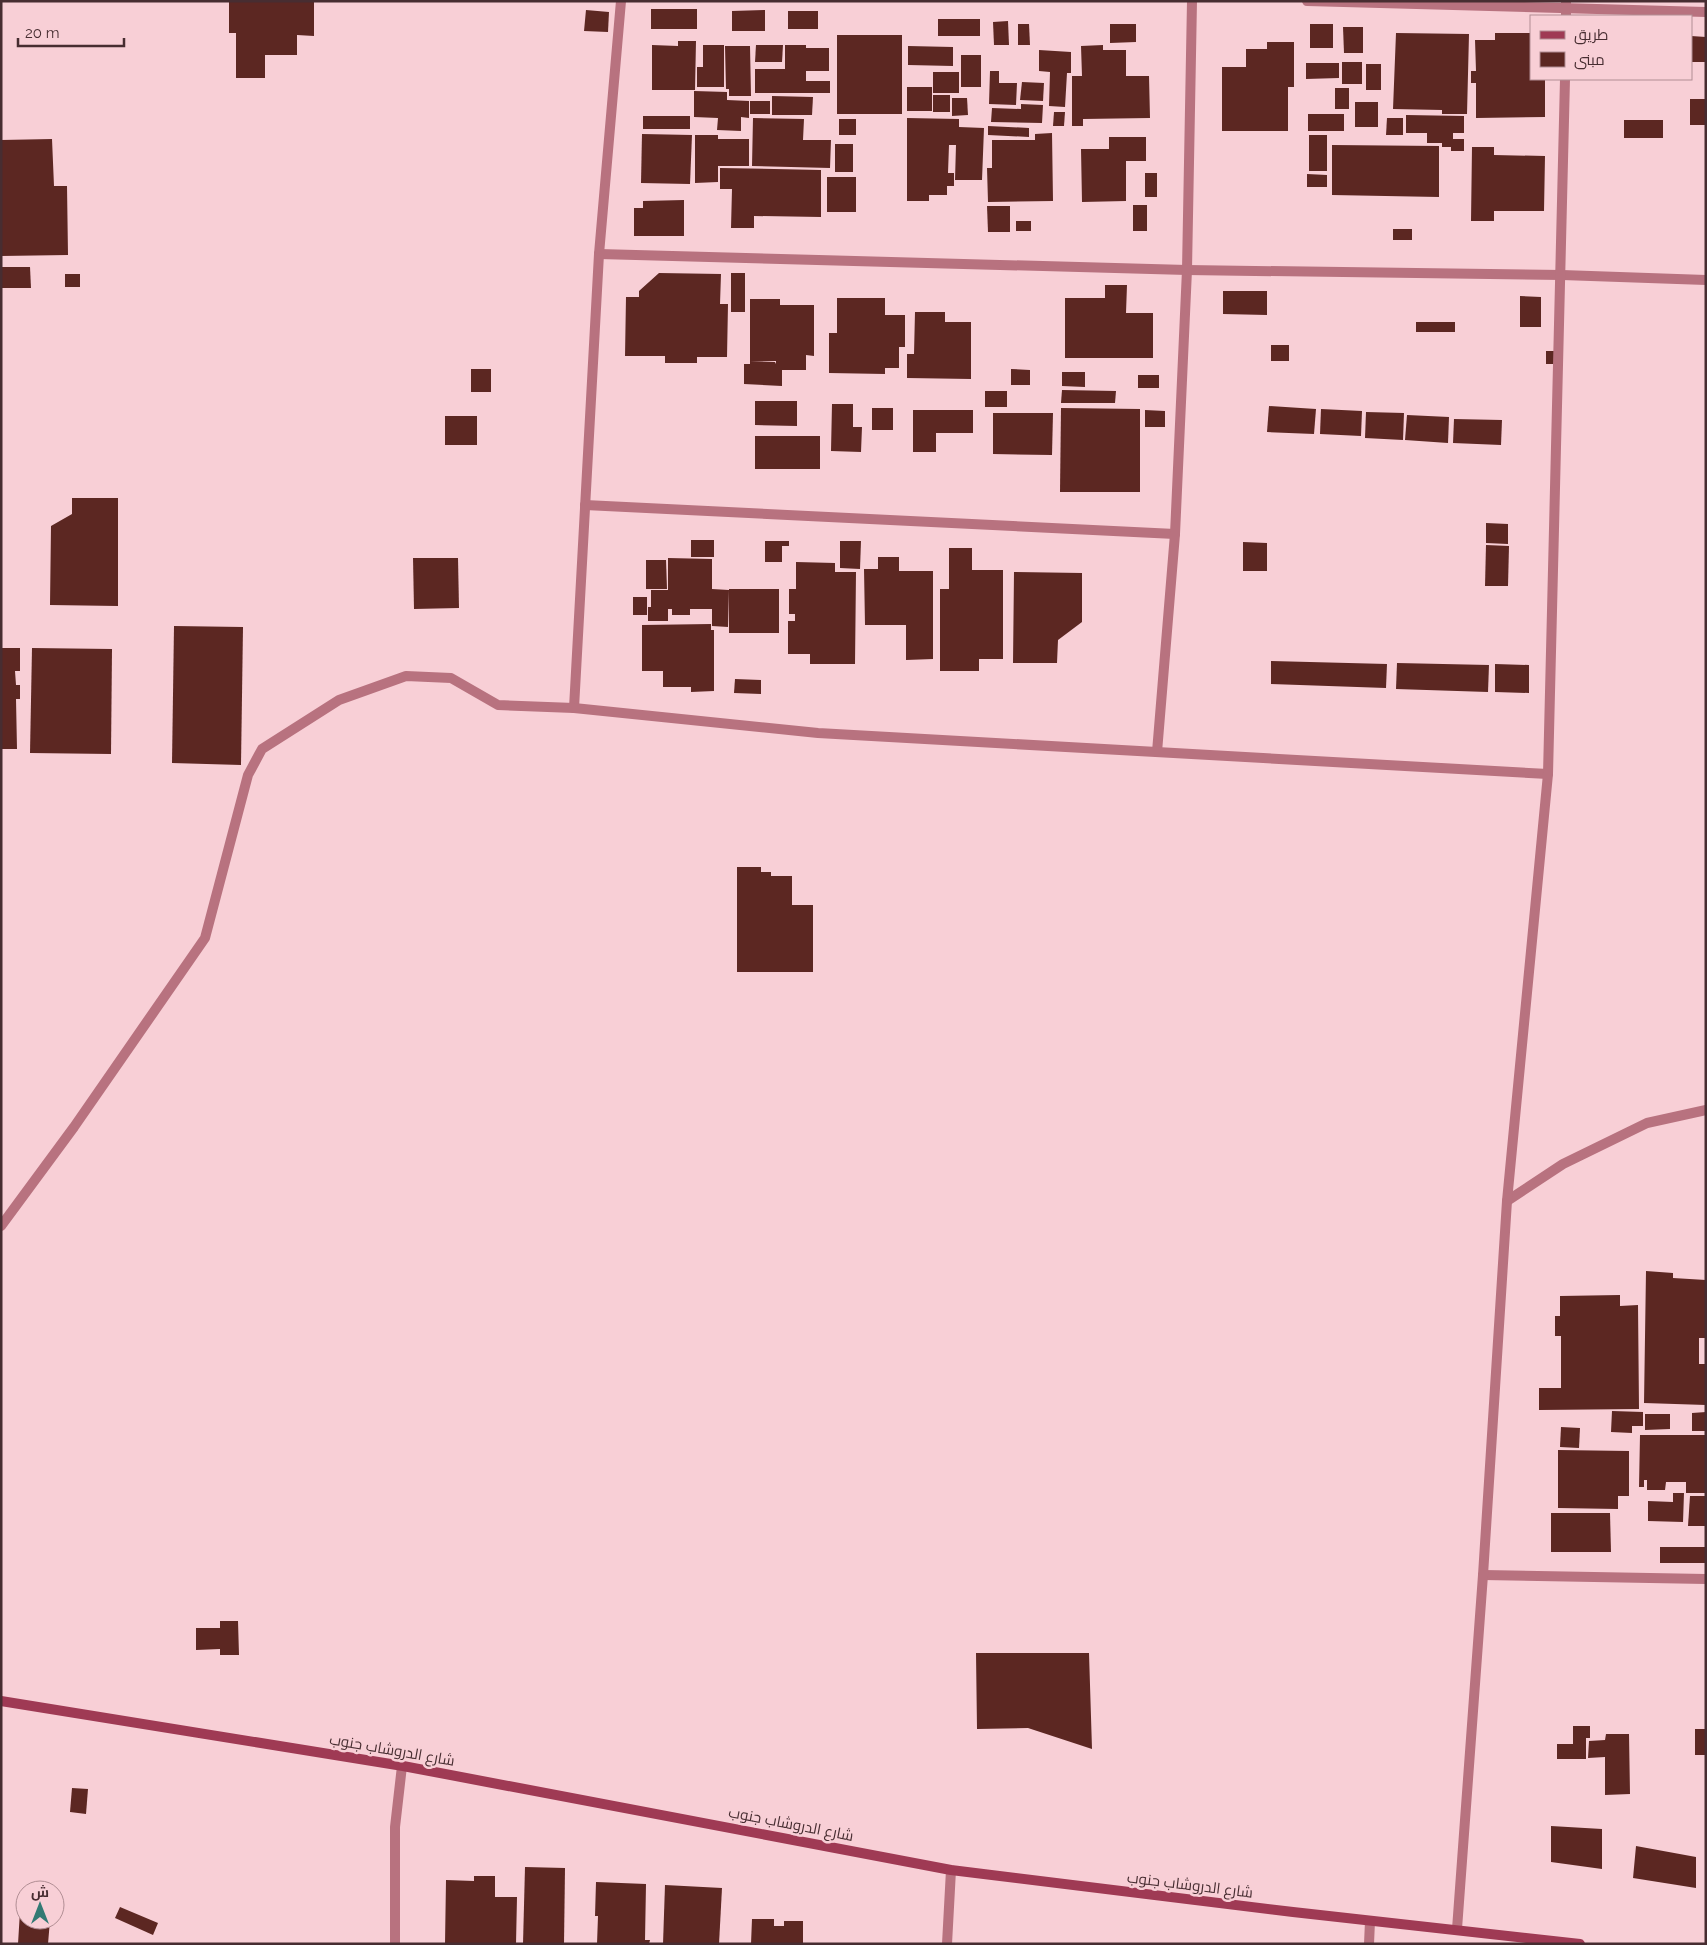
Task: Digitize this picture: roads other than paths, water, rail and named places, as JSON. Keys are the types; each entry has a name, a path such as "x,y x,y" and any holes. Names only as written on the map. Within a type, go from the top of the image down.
{"street":[{"path":"574,708 599,254 621,1"},
{"path":"1157,752 1175,534 1187,270 1192,1"},
{"path":"1307,1 1706,12"},
{"path":"1457,1929 1484,1575 1507,1201 1548,774 1562,275 1565,80"},
{"path":"599,254 1187,270 1562,275 1706,280"},
{"path":"585,505 1175,534"},
{"path":"1,1226 74,1127 205,938 248,774 262,749 339,700 406,676 451,678 498,705 574,708 818,733 1548,774"},
{"path":"1507,1201 1563,1164 1647,1123 1706,1110"},
{"path":"1484,1575 1706,1579"},
{"name":"شارع الدروشاب جنوب","path":"1,1702 402,1766 951,1870 1580,1944"},
{"path":"395,1944 395,1827 402,1766"},
{"path":"947,1944 951,1870"},
{"path":"1369,1944 1370,1920"}]}
